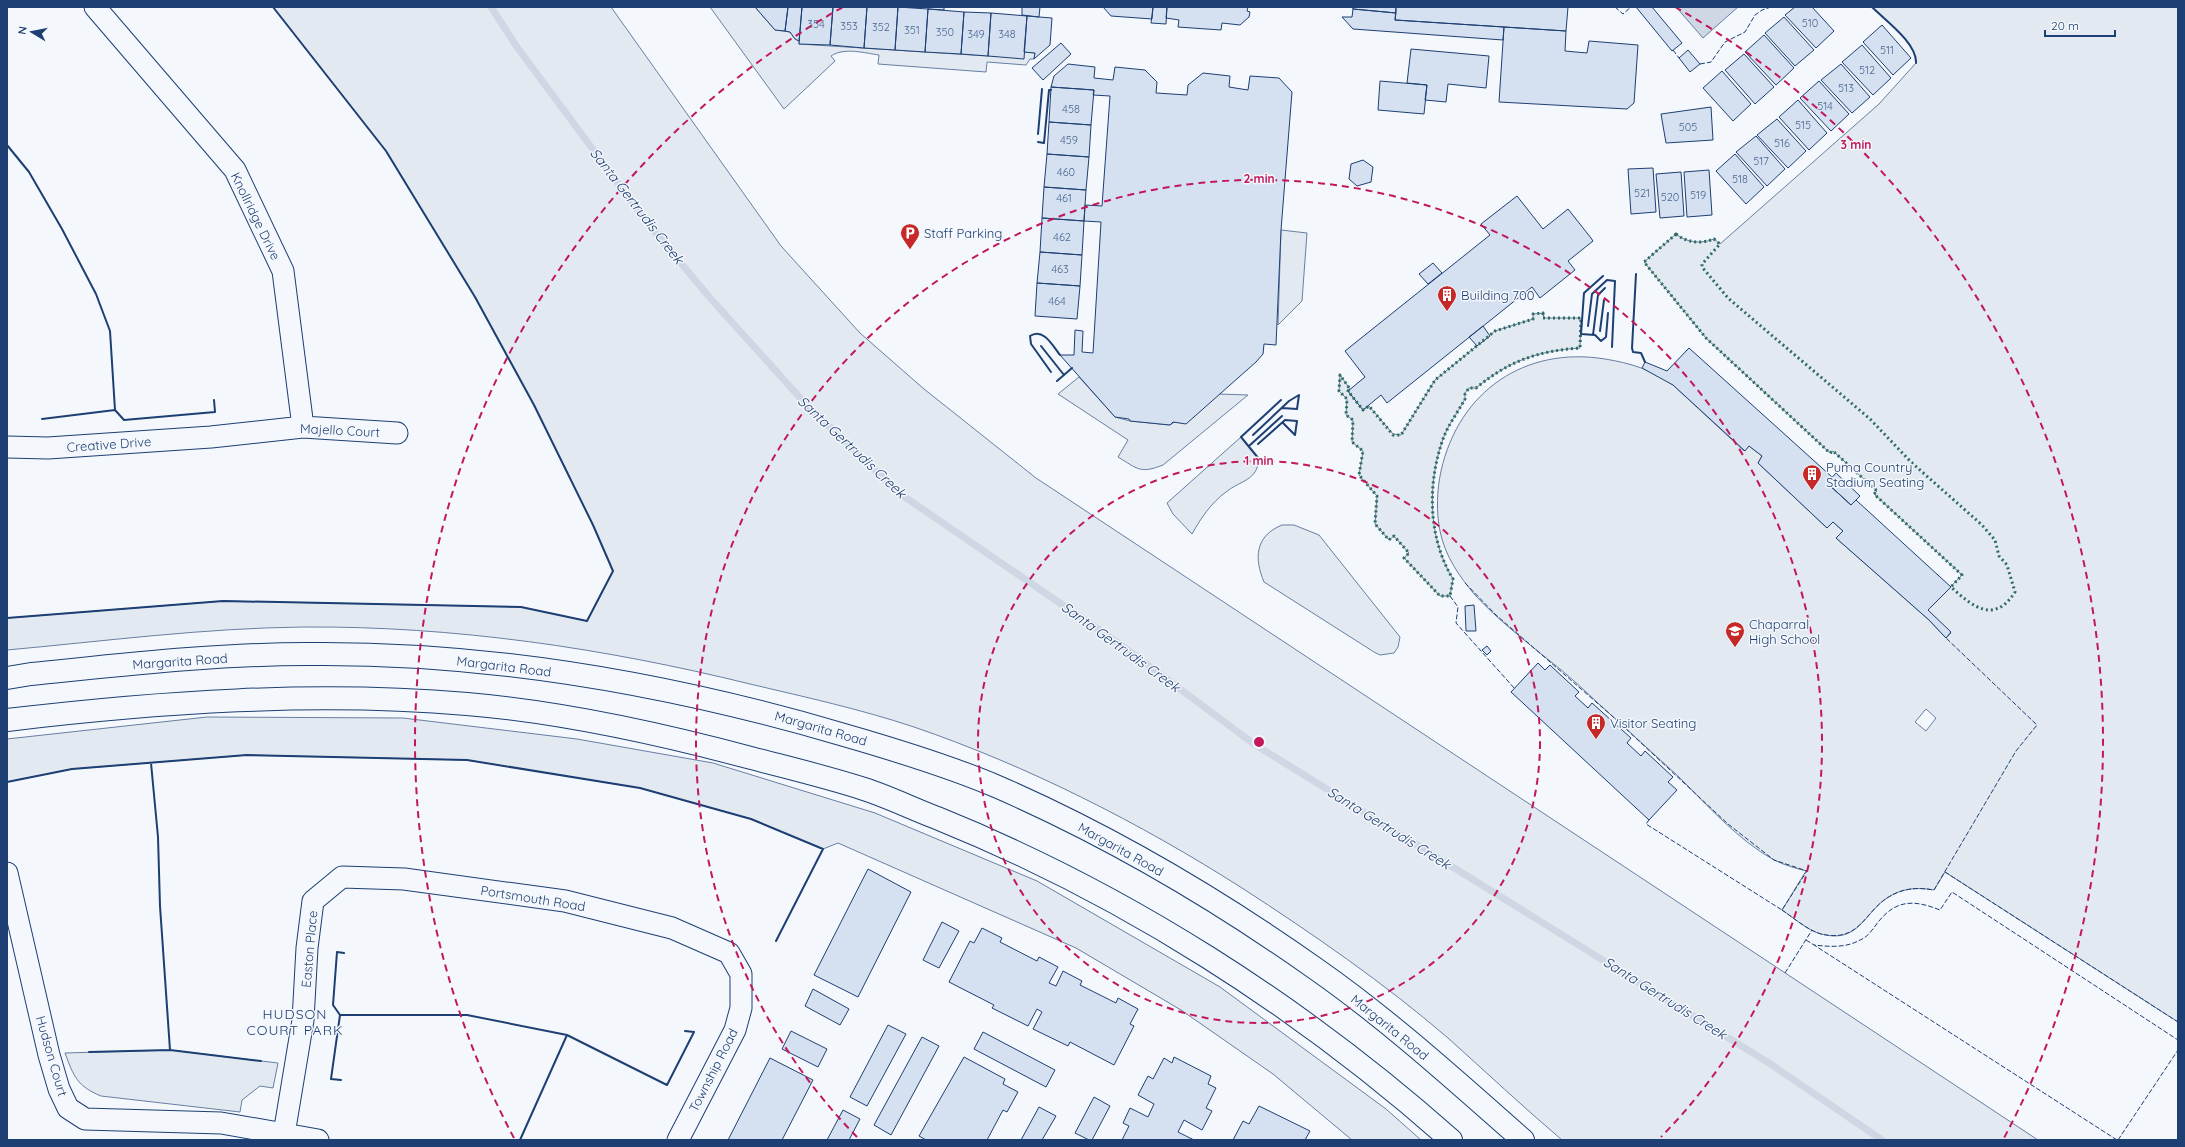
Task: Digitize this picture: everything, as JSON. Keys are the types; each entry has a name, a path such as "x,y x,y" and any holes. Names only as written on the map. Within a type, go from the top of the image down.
{"main road":[{"name":"Margarita Road","path":"7,678 31,674 189,659 306,654 411,656 510,665 640,685 776,715 906,754 996,786 1082,827 1206,897 1318,970 1398,1032 1523,1140"},
{"path":"7,720 85,711 219,702 329,698 467,704 578,718 686,740 866,790 998,842 1126,907 1247,983 1335,1044 1412,1105 1451,1140"}],"street":[{"name":"Knollridge Drive","path":"95,7 235,170 282,271 303,427"},
{"name":"Majello Court","path":"211,437 303,427 397,433"},
{"name":"Creative Drive","path":"7,447 48,448 211,437"},
{"name":"Hudson Court","path":"7,873 49,1055 59,1089 68,1108 86,1119 221,1123 284,1137 318,1140"},
{"name":"Portsmouth Road","path":"313,901 342,877 404,879 565,901 672,928 729,953 741,974"},
{"name":"Easton Place","path":"284,1137 303,1020 307,948 313,901"},
{"name":"Township Road","path":"678,1140 735,1030 741,1008 741,974"}],"shaded area":[{"path":"273,7 611,7 781,246 860,333 924,389 1036,478 2038,1140 1562,1140 1448,1038 1373,978 1242,888 1164,841 1041,778 957,742 914,727 812,699 695,671 584,650 473,635 416,630 304,627 267,628 192,632 7,650 7,618 223,601 521,607 587,621 613,571 593,525 534,405 475,297 386,151"},
{"path":"710,7 755,7 775,30 790,32 795,39 799,41 799,44 988,56 1024,52 1035,53 1034,59 1030,59 1026,65 987,62 986,72 878,64 879,55 855,51 836,53 831,56 835,61 784,109"},
{"path":"1676,7 1738,7 1703,38"},
{"path":"1872,7 2178,7 2178,1022 1945,872 1934,890 1910,889 1898,892 1879,904 1853,931 1844,935 1834,936 1821,934 1806,927 1782,910 1806,871 1774,860 1748,843 1581,687 1483,604 1463,580 1453,565 1442,540 1438,508 1438,493 1441,471 1450,443 1463,418 1480,397 1500,380 1523,368 1548,360 1576,357 1605,359 1632,365 1649,371 1673,385 1744,451 1749,446 1762,456 1758,463 1827,528 1833,522 1843,531 1836,538 1929,620 1946,638 1951,633 1928,610 1962,575 1874,494 1877,491 1833,451 1830,453 1706,338 1644,262 1676,234 1689,241 1704,242 1714,239 1720,244 1879,104 1916,63 1912,48 1906,40","holes":["1926,709 1936,718 1926,731 1915,722"]},
{"path":"1281,230 1307,233 1302,301 1278,325"},
{"path":"1543,313 1544,318 1581,318 1580,348 1565,349 1524,359 1500,371 1476,388 1469,388 1465,393 1465,399 1443,439 1434,474 1433,510 1439,546 1453,579 1450,596 1440,596 1404,558 1409,553 1394,536 1389,540 1375,524 1377,496 1359,475 1363,451 1352,442 1353,420 1346,415 1347,399 1339,391 1340,375 1350,389 1348,391 1363,410 1369,406 1393,434 1401,435 1435,380 1495,331 1533,319 1533,314"},
{"path":"1079,377 1115,417 1130,421 1170,425 1218,394 1248,395 1163,465 1144,470 1135,467 1118,457 1128,440 1058,394"},
{"path":"1241,437 1259,459 1255,472 1252,476 1221,496 1211,506 1192,534 1173,514 1167,503"},
{"path":"1282,525 1294,525 1319,535 1400,637 1398,647 1394,653 1380,655 1374,652 1264,582 1259,565 1259,549 1266,535"},
{"path":"207,717 403,718 577,739 713,763 875,813 1037,881 1220,987 1386,1109 1421,1140 1352,1140 1273,1074 1181,1010 1076,948 838,843 823,849 751,819 640,788 467,760 247,755 72,769 7,782 7,739"},
{"path":"170,1050 278,1063 273,1088 260,1086 242,1100 240,1112 101,1096 77,1080 65,1053"}],"building":[{"path":"755,7 788,7 785,31 775,30"},
{"path":"788,7 802,7 799,41 795,39 790,32 785,31"},
{"path":"802,7 833,7 830,45 799,44"},
{"path":"833,7 867,7 864,48 830,45"},
{"path":"867,7 898,7 895,50 864,48"},
{"path":"898,7 928,9 925,52 895,50"},
{"path":"928,7 944,7 944,10 928,9"},
{"path":"1022,7 1040,7 1039,17 1022,15"},
{"path":"1103,7 1153,7 1152,19 1111,16"},
{"path":"1153,7 1167,7 1166,24 1151,23"},
{"path":"1167,7 1248,7 1247,11 1250,12 1249,17 1240,25 1222,23 1221,30 1178,27 1179,20 1166,18"},
{"path":"1352,7 1396,7 1396,13 1353,9"},
{"path":"1396,7 1568,7 1566,31 1395,20"},
{"path":"1636,7 1652,7 1682,43 1672,51"},
{"path":"1795,7 1812,7 1834,31 1816,48 1785,15"},
{"path":"928,9 964,12 961,54 925,52"},
{"path":"1353,9 1396,13 1395,20 1504,27 1503,40 1353,29 1342,17 1352,17"},
{"path":"964,12 991,13 988,56 961,54"},
{"path":"991,13 1027,16 1024,59 988,56"},
{"path":"1027,16 1052,18 1050,45 1034,59 1035,53 1024,52"},
{"path":"1784,17 1814,50 1795,66 1765,33"},
{"path":"1882,25 1911,58 1893,75 1863,42"},
{"path":"1504,27 1566,31 1565,51 1587,53 1589,41 1638,45 1634,103 1627,109 1499,102"},
{"path":"1764,35 1794,68 1776,85 1745,52"},
{"path":"1061,43 1071,54 1043,80 1032,68"},
{"path":"1862,45 1891,78 1873,95 1842,62"},
{"path":"1411,49 1489,56 1486,88 1448,84 1446,102 1425,100 1427,85 1407,83"},
{"path":"1688,50 1700,64 1690,72 1679,58"},
{"path":"1744,54 1774,87 1755,104 1725,70"},
{"path":"1068,64 1095,67 1094,78 1113,80 1115,67 1145,70 1157,82 1156,93 1187,95 1188,85 1203,73 1230,76 1229,87 1248,90 1250,76 1279,78 1292,92 1281,230 1276,345 1264,344 1263,354 1256,362 1186,424 1173,422 1170,425 1130,421 1129,419 1115,417 1060,355 1074,355 1075,330 1083,331 1082,352 1093,353 1101,222 1084,221 1085,205 1102,206 1110,96 1093,95 1094,90 1051,87 1054,76"},
{"path":"1841,64 1870,97 1852,113 1821,80"},
{"path":"1722,71 1751,104 1733,121 1703,88"},
{"path":"1380,81 1427,85 1424,114 1378,110"},
{"path":"1819,81 1849,114 1831,131 1800,98"},
{"path":"1051,87 1094,90 1091,125 1049,122"},
{"path":"1798,100 1827,133 1809,150 1779,117"},
{"path":"1711,107 1713,140 1666,143 1661,114"},
{"path":"1777,119 1806,151 1788,168 1757,135"},
{"path":"1049,122 1091,125 1089,157 1047,154"},
{"path":"1756,136 1785,169 1767,186 1736,152"},
{"path":"1047,154 1089,157 1086,190 1044,187"},
{"path":"1735,154 1764,187 1746,204 1716,171"},
{"path":"1363,160 1373,167 1371,182 1357,186 1349,179 1351,164"},
{"path":"1653,168 1656,212 1631,214 1628,169"},
{"path":"1709,170 1712,215 1687,217 1684,172"},
{"path":"1681,172 1684,216 1660,218 1656,174"},
{"path":"1044,187 1086,190 1084,221 1042,218"},
{"name":"Building 700","path":"1517,196 1543,229 1568,209 1591,238 1593,241 1568,261 1575,270 1540,298 1532,287 1387,403 1381,395 1363,410 1348,391 1365,377 1345,351 1490,235 1481,224"},
{"path":"1042,218 1084,221 1082,255 1040,252"},
{"path":"1040,252 1082,255 1080,286 1037,283"},
{"path":"1433,263 1442,273 1428,284 1419,274"},
{"path":"1037,283 1080,286 1077,319 1035,316"},
{"path":"1483,326 1490,336 1477,346 1469,337"},
{"name":"Puma Country Stadium Seating","path":"1689,348 1832,477 1827,483 1851,505 1856,500 1951,587 1928,610 1951,632 1946,638 1929,620 1836,538 1843,531 1833,522 1827,528 1758,463 1762,456 1749,446 1745,451 1673,385 1642,368 1645,362 1667,371"},
{"path":"1836,473 1860,496 1851,505 1827,483"},
{"path":"1474,605 1476,631 1466,631 1465,606"},
{"path":"1487,646 1491,651 1487,655 1482,650"},
{"name":"Visitor Seating","path":"1538,663 1545,670 1550,665 1579,692 1575,696 1588,708 1592,703 1631,738 1627,743 1641,756 1645,751 1673,777 1668,782 1677,790 1649,820 1511,692"},
{"path":"868,869 911,892 858,997 814,975"},
{"path":"942,922 959,931 939,968 923,960"},
{"path":"982,928 1002,938 1000,942 1037,961 1039,957 1058,967 1049,983 1056,986 1063,971 1082,981 1080,985 1116,1003 1118,998 1138,1009 1130,1024 1134,1026 1114,1065 1070,1042 1068,1046 1033,1029 1042,1012 1037,1009 1028,1026 992,1008 994,1005 949,982 970,941 974,943"},
{"path":"813,989 849,1009 840,1025 805,1006"},
{"path":"888,1025 906,1034 867,1106 850,1097"},
{"path":"791,1031 827,1049 818,1067 782,1049"},
{"path":"983,1032 1055,1070 1046,1087 974,1049"},
{"path":"922,1037 939,1046 891,1135 874,1125"},
{"path":"964,1057 1005,1079 1003,1084 1018,1092 1007,1112 1003,1110 987,1140 926,1140 919,1136"},
{"path":"1174,1057 1211,1076 1208,1084 1216,1088 1206,1108 1212,1111 1202,1130 1184,1120 1178,1132 1194,1140 1122,1140 1129,1126 1123,1123 1130,1108 1148,1117 1154,1104 1138,1095 1148,1076 1153,1079 1164,1058 1172,1063"},
{"path":"770,1058 813,1080 782,1140 728,1140"},
{"path":"1094,1097 1110,1106 1092,1140 1089,1140 1075,1133"},
{"path":"1259,1106 1310,1131 1305,1140 1233,1140 1243,1121 1249,1124"},
{"path":"1039,1107 1056,1116 1042,1140 1021,1140"},
{"path":"843,1110 860,1119 849,1140 827,1140"}],"waterway":[{"name":"Santa Gertrudis Creek","path":"491,7 517,47 649,225 711,299 803,401 899,493 1121,645 1254,744 1769,1063 1882,1140"}],"hedge":[{"path":"1676,234 1689,241 1704,242 1714,239 1720,244 1702,264 1702,267 1728,298 1870,419 1911,462 1982,525 1995,540 1999,556 2007,565 2015,592 2007,602 1999,608 1991,610 1983,609 1975,606 1951,587 1962,575 1874,494 1877,491 1833,451 1830,453 1706,338 1644,262 1676,234"},
{"path":"1543,313 1543,318 1581,318 1580,348 1565,349 1524,359 1500,371 1476,388 1469,388 1465,394 1465,399 1443,439 1434,474 1433,510 1439,546 1453,579 1450,596 1440,596 1404,558 1409,553 1394,536 1389,540 1375,524 1377,496 1359,475 1363,451 1352,442 1353,420 1346,415 1347,399 1339,391 1340,375 1350,389 1348,391 1363,410 1369,406 1393,435 1401,435 1435,380 1495,331 1533,319 1533,314 1543,313"}],"fence":[{"path":"1615,7 1623,14 1631,7"},
{"path":"1700,64 1711,62 1725,42 1745,32 1755,15 1762,10 1771,7"},
{"path":"1673,50 1679,58"},
{"path":"1465,583 1496,615 1611,715 1728,824 1774,860 1807,871 1782,910 1646,824 1649,820"},
{"path":"1450,596 1458,607 1456,623 1515,689"},
{"path":"1782,910 1811,930 1821,934 1834,936 1853,931 1879,904 1898,892 1910,889 1934,890 2016,751 2037,725 1946,638"},
{"path":"1945,872 2178,1022"},
{"path":"2117,1140 1814,945 1839,946 1851,944 1865,938 1886,914 1900,905 1914,903 1940,910 1952,892 2178,1040"},
{"path":"1785,973 1812,930"},
{"path":"1806,940 1814,945"},
{"path":"2118,1140 2178,1050"}],"wall":[{"path":"7,618 223,601 521,607 587,621 613,571 593,525 534,405 475,297 386,151 273,7"},
{"path":"1872,7 1906,40 1912,48 1916,63"},
{"path":"1038,134 1042,89"},
{"path":"1038,142 1044,143 1049,90 1051,90"},
{"path":"7,145 29,172 62,229 96,294 110,331 115,410"},
{"path":"1636,274 1632,348 1633,352 1641,353 1645,362"},
{"path":"1603,276 1584,293 1581,334 1595,335 1601,341 1606,337 1608,313"},
{"path":"1588,326 1592,294 1607,280 1615,281 1612,347"},
{"path":"1593,335 1598,295 1605,288"},
{"path":"1600,331 1604,300"},
{"path":"1051,372 1031,344 1030,336 1035,334 1043,336 1051,343 1060,355"},
{"path":"1041,346 1064,375"},
{"path":"1057,381 1072,368"},
{"path":"1253,435 1289,401 1299,395 1297,409 1282,408"},
{"path":"42,419 115,410 124,420 215,412 214,400"},
{"path":"1259,459 1241,437 1281,400"},
{"path":"1249,446 1282,416"},
{"path":"1258,444 1285,420 1297,421 1295,435 1283,423"},
{"path":"7,782 72,769 247,755 467,760 640,788 751,819 823,849 776,941"},
{"path":"151,763 158,837 160,906 170,1050"},
{"path":"341,1080 331,1079 340,1015 333,1005 337,952 344,953"},
{"path":"340,1015 467,1015 567,1035 520,1140"},
{"path":"567,1035 667,1085 694,1032 685,1031"},
{"path":"89,1052 170,1050 261,1061"}],"place":[{"name":"Staff Parking","path":"910,250"},
{"name":"Building 700","path":"1447,312"},
{"name":"Puma Country Stadium Seating","path":"1812,491"},
{"name":"Chaparral High School","path":"1735,648"},
{"name":"Visitor Seating","path":"1596,740"}],"district":[{"name":"HUDSON COURT PARK","path":"295,1022"}]}
